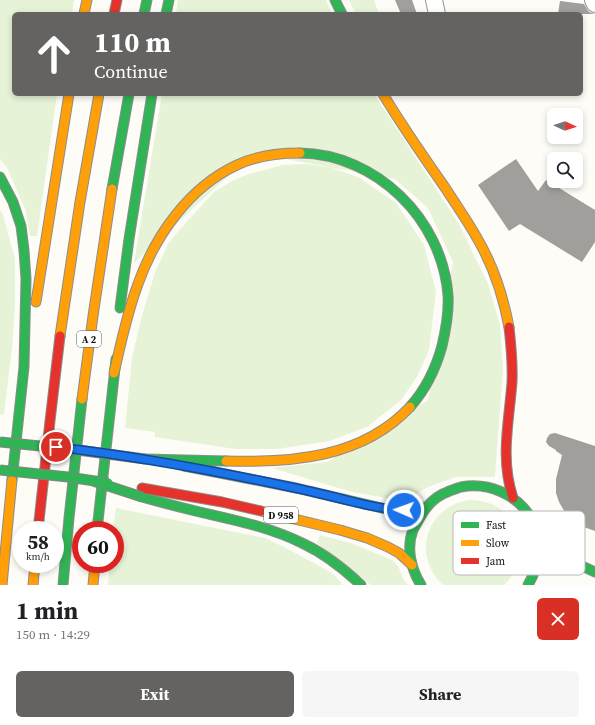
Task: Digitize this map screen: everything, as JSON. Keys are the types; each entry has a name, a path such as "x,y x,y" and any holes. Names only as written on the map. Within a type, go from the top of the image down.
{"main road":[{"path":"84,12 87,0"},
{"path":"114,12 117,0"},
{"path":"144,12 147,0"},
{"path":"166,12 169,0"},
{"path":"335,0 341,12"},
{"path":"2,585 9,500 24,368 39,287 69,96"},
{"name":"A 2","path":"39,521 54,376 77,219 99,96"},
{"name":"A 2","path":"63,585 70,500 88,346 103,243 129,96"},
{"path":"99,521 126,260 152,96"},
{"path":"384,96 478,238 500,290 511,338 512,368 505,458 507,479 513,498"},
{"path":"114,373 138,283 150,256 162,235 181,210 204,186 226,171 248,161 266,156 283,154 310,154 336,158 370,172 389,184 418,213 427,226 439,252 448,292 448,319 443,345 435,369 422,392 406,411 386,428 374,436 348,448 290,460 259,461 145,459"},
{"path":"0,177 17,214 24,244 26,279 24,368"},
{"path":"0,442 145,459 296,488 386,509 404,510 426,507"},
{"path":"0,470 90,480 142,492 174,506 256,525 283,534 321,553 342,568 361,585"},
{"path":"421,585 412,565 410,553 412,534 416,522 426,507 435,498 456,488 468,485 480,485 491,487 513,498 526,511"},
{"name":"D 958","path":"142,492 230,504 340,530 367,538 388,547 404,557 412,565"},
{"path":"585,567 595,572"},
{"path":"34,585 35,573"},
{"path":"93,585 94,573"},
{"path":"528,585 533,575"}],"street":[{"path":"434,0 437,12"},
{"path":"593,0 595,4"}],"green space":[{"path":"0,0 74,0 72,12 12,12 12,96 57,96 37,236 30,236 25,209 7,168 0,159"},
{"path":"178,0 326,0 331,12 176,12"},
{"path":"349,0 374,0 378,12 355,12"},
{"path":"162,96 375,96 459,224 488,284 500,325 503,369 495,477 457,477 424,489 412,497 398,500 352,492 272,468 327,462 428,400 453,262 428,208 395,179 253,153 134,263"},
{"path":"307,164 333,168 360,178 396,203 424,245 436,292 429,350 417,377 401,400 367,427 330,441 277,449 235,449 155,437 155,432 125,428 132,358 141,319 155,272 168,244 214,192 230,182 246,175 283,165"},
{"path":"0,210 3,215 15,259 15,304 12,348 4,414 0,415"},
{"path":"470,500 486,502 502,511 453,511 453,575 512,575 504,585 443,585 433,573 428,560 426,547 428,534 434,522 443,512 455,504"},
{"path":"116,508 265,538 332,573 343,585 108,585 109,573 124,573 124,521 114,521"},
{"path":"320,535 351,543 392,560 398,566 404,580 408,585 371,585 317,543"}],"building":[{"path":"395,0 412,0 416,12 400,12"},
{"path":"560,1 584,4 589,12 595,14 583,14 583,12 558,12"},
{"path":"516,159 538,191 546,180 547,188 559,188 595,210 595,242 582,262 520,224 509,231 478,185"},
{"path":"555,433 595,446 595,531 585,527 585,511 564,511 559,502 556,493 556,479 562,455 549,446 546,442 550,434"}],"traffic: fast":[{"path":"144,12 147,0"},
{"path":"166,12 169,0"},
{"path":"335,0 341,12"},
{"path":"112,189 129,96"},
{"path":"120,308 129,239 152,96"},
{"path":"300,153 328,156 354,165 379,178 400,196 419,217 433,241 443,267 448,295 447,320 437,362 426,386 410,407"},
{"path":"0,177 13,202 21,226 26,279 24,367 12,480"},
{"path":"98,521 116,359"},
{"path":"63,585 82,399"},
{"path":"0,442 145,459"},
{"path":"145,459 226,461"},
{"path":"184,466 296,488 386,509 404,510 426,507"},
{"path":"0,470 108,483"},
{"path":"90,480 142,497"},
{"path":"421,585 412,565 410,551 411,537 413,530 423,512 442,494 461,487 481,486 491,488 510,496 526,511"},
{"path":"142,497 230,519 292,538 327,557 361,585"},
{"path":"585,567 595,572"},
{"path":"528,585 533,575"}],"traffic: slow":[{"path":"84,12 87,0"},
{"path":"36,302 69,96"},
{"path":"60,336 80,202 99,96"},
{"path":"384,96 483,248 497,281 504,303 509,327"},
{"path":"114,373 127,317 145,266 164,231 176,215 204,186 220,174 237,165 252,159 267,156 300,153"},
{"path":"82,399 112,189"},
{"path":"226,461 276,461 325,454 348,447 370,437 391,424 410,407"},
{"path":"2,585 12,480"},
{"path":"261,511 367,538 399,553 412,565"},
{"path":"33,585 34,573"},
{"path":"93,585 94,573"}],"traffic: jam":[{"path":"114,12 117,0"},
{"path":"509,327 512,354 512,375 506,455 509,483 513,498"},
{"path":"39,521 60,336"},
{"path":"142,488 222,502 261,511"}],"route":[{"path":"56,447 201,469 296,488 375,508 404,510"}]}
